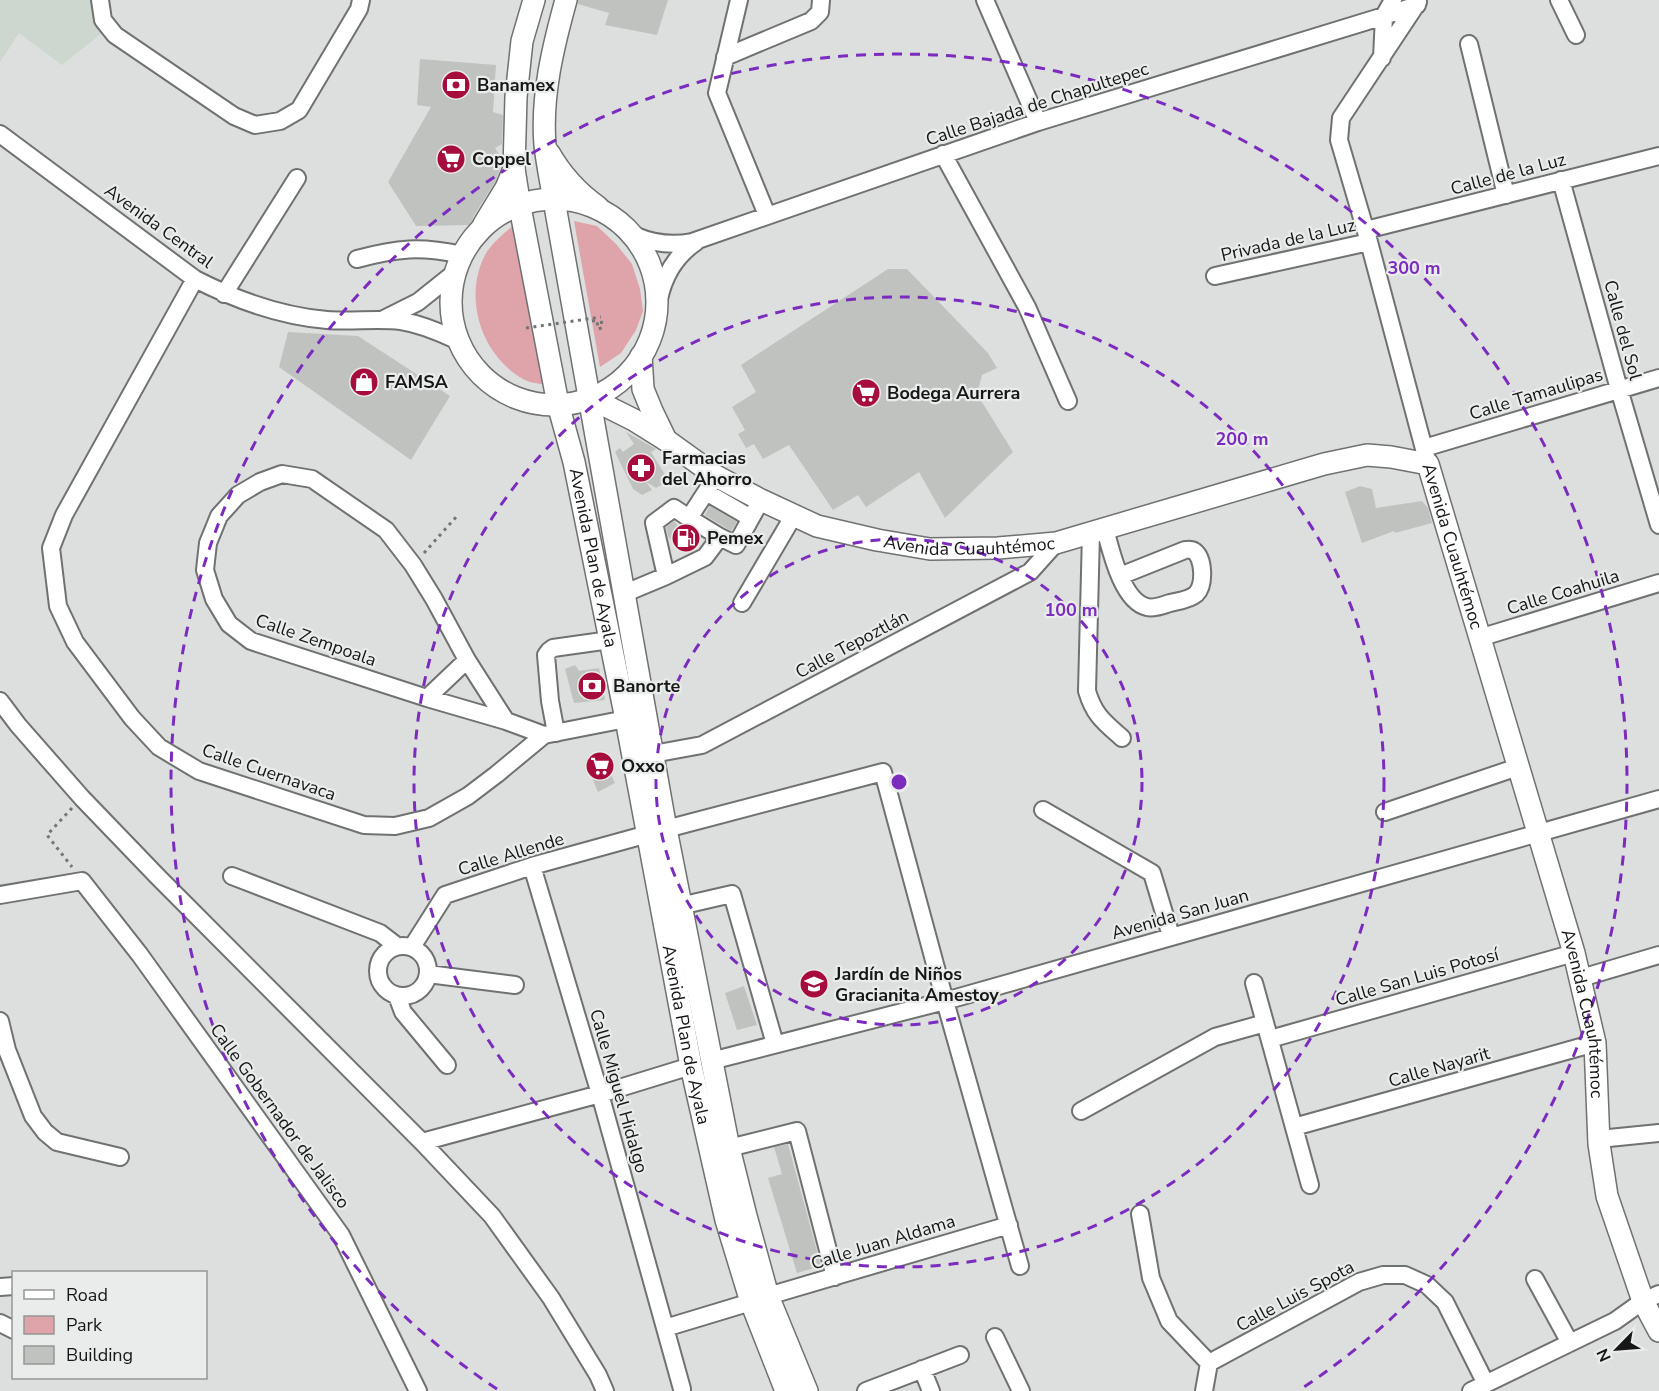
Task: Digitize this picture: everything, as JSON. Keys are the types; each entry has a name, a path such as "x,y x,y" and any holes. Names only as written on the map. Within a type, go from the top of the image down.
{"main road":[{"name":"Avenida Plan de Ayala","path":"534,0 522,41 516,97 514,170 558,404 574,462 626,719 680,906 701,1064 726,1221 759,1299 807,1391"},
{"name":"Avenida Plan de Ayala","path":"566,0 552,57 546,102 545,145 653,754 657,832 701,1064 729,1148 746,1216 759,1299 786,1391"},
{"path":"502,391 529,401 558,404 588,397 617,381 641,356 656,329 659,299 656,277 649,255 623,222 593,204 570,183 545,145"},
{"path":"514,170 496,205 463,256 449,306 454,339 465,360 481,378 518,399 547,422 562,441 574,462"},
{"path":"463,256 495,219 520,207 554,200 581,204 606,213"},
{"name":"Avenida Cuauhtémoc","path":"641,356 643,389 666,441"},
{"name":"Avenida Cuauhtémoc","path":"588,397 633,420 666,441 711,484 756,509 794,515 817,526 877,540 930,549 998,548 1056,543 1324,464 1366,455 1426,456 1581,978 1595,1043 1599,1139 1607,1196 1651,1297 1659,1331"},
{"path":"597,445 603,429 609,423 617,419 633,420"}],"street":[{"path":"100,0 103,20 115,35 234,116 255,125 280,122 299,110 362,0"},
{"path":"739,0 717,93 767,215"},
{"path":"725,57 811,21 820,12 822,0"},
{"path":"985,0 1038,122"},
{"path":"1382,59 1384,16 1393,0"},
{"path":"1560,0 1576,35"},
{"path":"1418,2 1341,118 1339,140 1426,456"},
{"name":"Calle Bajada de Chapultepec","path":"636,236 666,244 679,244 704,237 1038,122 1384,16 1418,2"},
{"path":"1469,44 1506,195"},
{"name":"Avenida Central","path":"0,134 195,279 224,294 277,312 327,320 382,320 419,325 437,330 454,339"},
{"path":"943,154 1027,307 1068,401"},
{"name":"Calle de la Luz","path":"1367,236 1506,195 1659,156"},
{"path":"224,294 297,178"},
{"name":"Calle del Sol","path":"1562,180 1659,525"},
{"name":"Privada de la Luz","path":"1215,276 1367,236"},
{"name":"Calle Bajada de Chapultepec","path":"659,299 666,275 673,264 687,249 704,237"},
{"path":"357,259 385,251 409,248 435,249 463,256"},
{"name":"Avenida Central","path":"382,320 418,302 463,256"},
{"name":"Calle Cuernavaca","path":"195,279 64,515 51,548 58,606 75,642 132,718 159,747 199,771 364,825 395,826 429,818 468,796 550,734 626,719"},
{"name":"Calle Tamaulipas","path":"1426,456 1619,389 1659,378"},
{"name":"Calle Zempoala","path":"506,721 467,660 413,565 386,530 312,479 282,474 260,482 238,495 219,516 208,543 206,570 214,599 229,624 251,641 427,698 550,734"},
{"path":"689,518 711,484"},
{"path":"666,576 654,523 674,508 736,545 756,509"},
{"path":"742,603 794,515"},
{"path":"1098,531 1110,550 1120,576 1128,592 1137,602 1146,607 1153,608 1196,594 1202,576 1200,561 1195,552 1191,550 1185,550 1120,576"},
{"path":"1098,531 1087,691 1091,705 1122,738"},
{"path":"623,594 705,557 720,537"},
{"name":"Calle Tepoztlán","path":"653,754 702,745 1030,572 1056,543"},
{"name":"Calle Coahuila","path":"1479,638 1659,583"},
{"path":"550,734 546,655 553,648 610,640"},
{"path":"427,698 467,660"},
{"path":"0,701 82,798 422,1142 492,1216 550,1298 598,1375 605,1391"},
{"path":"1385,812 1518,767"},
{"name":"Calle Allende","path":"405,946 445,895 532,866 883,772 945,1001"},
{"name":"Avenida San Juan","path":"422,1142 775,1044 945,1001 1659,799"},
{"path":"1043,810 1152,873 1172,936"},
{"name":"Calle Miguel Hidalgo","path":"532,866 600,1094 682,1389"},
{"path":"232,876 380,933 421,954 427,963 428,974 425,984 418,992 408,996 398,996 381,985 378,966 381,957 388,950 405,946"},
{"path":"0,895 82,880"},
{"name":"Calle Gobernador de Jalisco","path":"82,880 140,955 341,1235 418,1391"},
{"path":"680,906 732,894 775,1044"},
{"name":"Calle San Luis Potosí","path":"1081,1111 1215,1037 1267,1031 1574,952"},
{"path":"1581,978 1659,955"},
{"path":"428,974 515,985"},
{"path":"1254,983 1310,1185"},
{"path":"398,996 403,1012 447,1065"},
{"path":"945,1001 1020,1266"},
{"path":"0,1022 7,1050 33,1116 45,1132 57,1142 120,1156"},
{"name":"Calle Nayarit","path":"1294,1127 1595,1043"},
{"path":"729,1148 797,1131 836,1277"},
{"path":"1599,1139 1659,1133"},
{"path":"1140,1214 1151,1278 1169,1321 1209,1363 1204,1391"},
{"name":"Calle Juan Aldama","path":"665,1328 1009,1225"},
{"name":"Calle Luis Spota","path":"1209,1363 1359,1282 1383,1275 1405,1275 1427,1285 1445,1302 1479,1387"},
{"path":"1535,1278 1570,1343"},
{"path":"1479,1387 1615,1321 1651,1297"},
{"path":"995,1337 1021,1391"},
{"path":"866,1391 960,1355"},
{"path":"922,1369 931,1391"}],"path":[{"path":"526,328 598,319"},
{"path":"413,565 457,516"},
{"path":"82,798 47,835 82,880"}],"shaded area":[{"path":"0,0 96,0 103,32 62,65 19,33 0,62"}],"green space":[{"path":"574,221 597,226 616,244 632,264 640,289 643,311 636,330 621,353 600,367"},
{"path":"514,225 545,385 523,379 508,369 496,356 480,324 476,307 476,289 485,255 494,243"}],"building":[{"path":"578,0 668,0 657,35 605,25 609,13 578,4"},
{"name":"Coppel","path":"420,59 496,65 493,112 503,115 502,144 495,148 502,159 501,166 495,182 473,217 472,225 416,226 388,182 431,107 417,105"},
{"name":"Bodega Aurrera","path":"888,269 907,269 988,353 997,368 982,375 977,394 1013,452 945,518 919,472 866,507 858,495 833,510 789,445 763,459 754,444 746,448 738,434 745,430 732,407 756,392 741,365"},
{"name":"FAMSA","path":"288,332 358,336 450,396 411,460 279,367"},
{"path":"626,432 656,449 651,452 669,481 656,488 646,482 652,490 642,495 633,489 615,452 620,448 623,452 634,444"},
{"path":"1360,486 1372,489 1376,508 1422,501 1428,508 1432,523 1395,533 1394,531 1362,543 1345,492"},
{"path":"710,506 737,522 731,531 705,515"},
{"path":"674,521 692,544 680,552 668,536 666,527"},
{"path":"575,665 579,671 599,668 605,700 574,703 565,669"},
{"path":"601,754 615,783 598,792 585,761"},
{"path":"744,986 757,1025 737,1030 725,993"},
{"path":"788,1144 821,1266 797,1273 768,1178 782,1174 774,1147"}],"place":[{"name":"Banamex","path":"456,85"},
{"name":"Coppel","path":"451,159"},
{"name":"FAMSA","path":"364,382"},
{"name":"Bodega Aurrera","path":"866,393"},
{"name":"Farmacias del Ahorro","path":"641,468"},
{"name":"Pemex","path":"686,538"},
{"name":"Banorte","path":"592,686"},
{"name":"Oxxo","path":"600,766"},
{"name":"Jardín de Niños Gracianita Amestoy","path":"814,984"}]}
